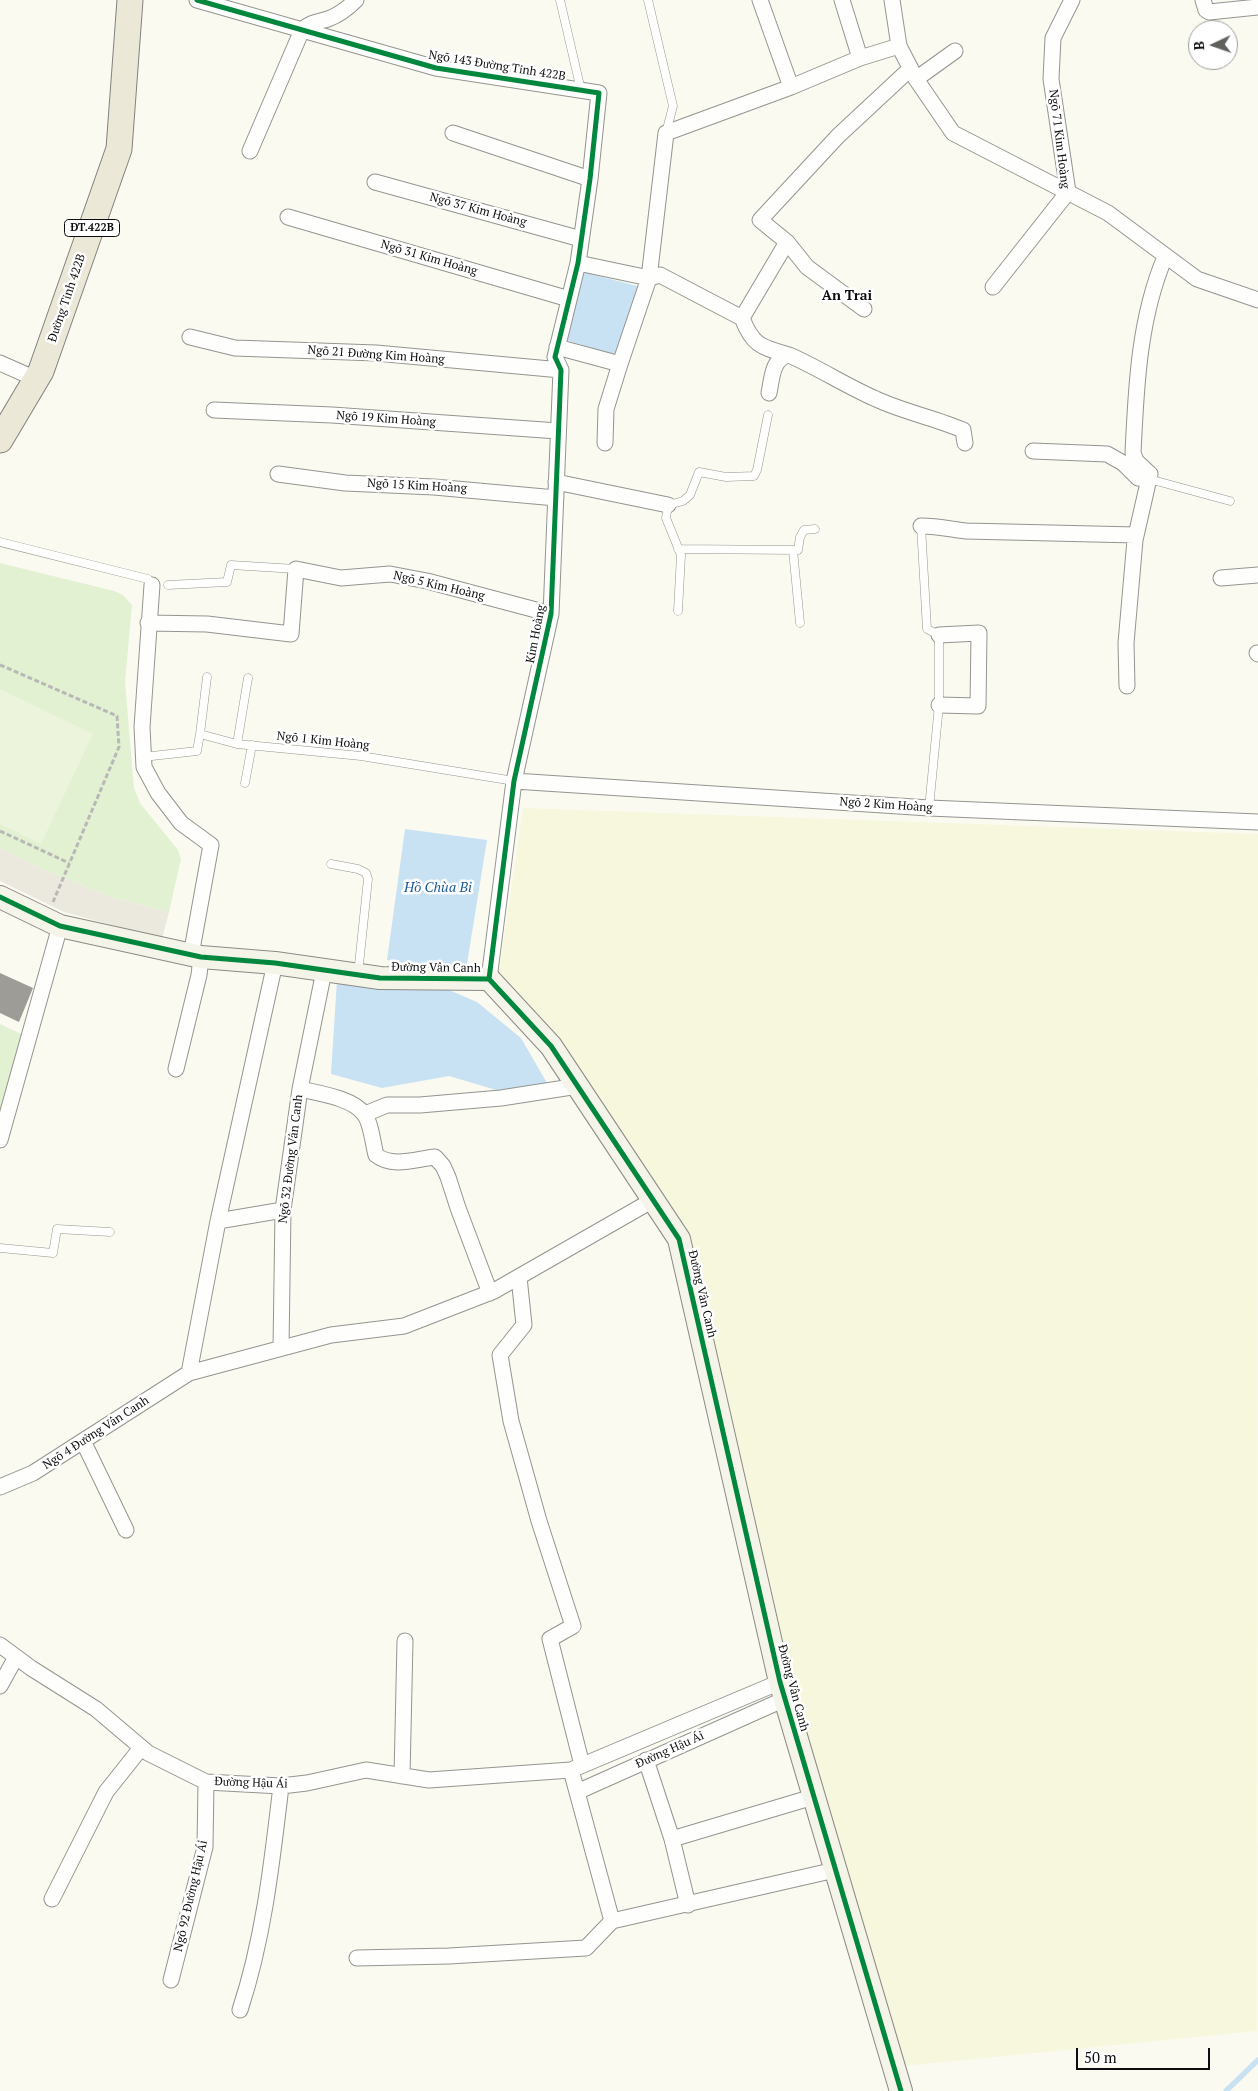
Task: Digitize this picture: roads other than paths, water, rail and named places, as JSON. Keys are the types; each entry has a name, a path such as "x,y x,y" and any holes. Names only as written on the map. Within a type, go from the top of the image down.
{"main road":[{"name":"Đường Tỉnh 422B","path":"0,440 42,371 119,149 130,0"}],"street":[{"name":"Ngõ 143 Đường Tỉnh 422B","path":"198,0 436,68 599,93 590,179 578,263"},
{"path":"250,151 302,30 309,24 340,13 356,0"},
{"path":"760,0 791,87"},
{"path":"842,0 860,58"},
{"path":"892,0 899,46 913,74 953,133 1108,212 1165,257 1197,279 1258,300"},
{"name":"Ngõ 71 Kim Hoàng","path":"993,287 1068,192 1051,79 1053,38 1072,0"},
{"path":"1203,0 1206,10 1209,12 1258,7"},
{"path":"605,443 606,409 649,278 666,133 791,87 860,58 899,46"},
{"path":"864,309 807,267 787,242 760,220 838,136 913,74 955,52"},
{"path":"453,133 590,179"},
{"name":"Ngõ 37 Kim Hoàng","path":"374,182 582,239"},
{"name":"Ngõ 31 Kim Hoàng","path":"288,217 569,299"},
{"path":"742,318 787,242"},
{"path":"1127,686 1126,643 1136,535 1150,474 1136,461 1133,453 1140,349 1158,273 1165,257"},
{"path":"578,263 649,278 660,275 742,318 752,340 770,349 789,355 876,399 904,410 940,420 963,430 965,443"},
{"name":"Kim Hoàng","path":"489,979 514,781 552,614 562,370 555,357 578,263"},
{"name":"Ngõ 21 Đường Kim Hoàng","path":"190,337 234,348 376,353 562,370"},
{"path":"557,347 620,364"},
{"path":"769,393 773,369 778,360 783,356 789,355"},
{"path":"0,363 36,379"},
{"name":"Ngõ 19 Kim Hoàng","path":"214,410 332,415 558,432"},
{"path":"1032,451 1107,454 1123,464 1138,478 1149,479"},
{"name":"Ngõ 15 Kim Hoàng","path":"278,474 345,483 556,490 668,505"},
{"path":"922,526 940,526 966,530 1136,535"},
{"path":"148,622 207,624 291,634 296,569"},
{"name":"Ngõ 5 Kim Hoàng","path":"296,569 341,578 390,574 427,581 552,614"},
{"path":"1221,578 1258,575"},
{"path":"152,585 142,728 144,767 152,784 181,823 212,845 196,956 199,975 176,1069"},
{"path":"938,705 978,706 979,633 939,635"},
{"name":"Ngõ 2 Kim Hoàng","path":"514,781 929,808 1258,822"},
{"name":"Đường Vân Canh","path":"0,897 53,922 196,956 275,963 380,978 489,979 551,1046 679,1239 782,1691 901,2091"},
{"path":"1,1131 53,922"},
{"path":"189,1373 218,1221 275,963"},
{"name":"Ngõ 32 Đường Vân Canh","path":"281,1348 283,1210 300,1090 324,971"},
{"path":"365,1114 387,1105 420,1105 501,1098 578,1086"},
{"path":"300,1090 332,1096 347,1102 365,1114 376,1155 380,1158 391,1161 434,1157 443,1166 490,1293"},
{"name":"Ngõ 4 Đường Vân Canh","path":"0,1487 33,1473 189,1373 331,1335 404,1326 490,1293 653,1200"},
{"path":"218,1221 283,1210"},
{"path":"519,1277 524,1325 500,1355 511,1421 539,1521 573,1626 550,1639 576,1768 577,1792 612,1921"},
{"path":"83,1441 126,1530"},
{"path":"402,1776 405,1641"},
{"name":"Đường Hậu Ái","path":"0,1645 16,1658 96,1709 148,1753 206,1782 281,1786 307,1783 366,1770 429,1780 576,1768 782,1691"},
{"path":"0,1686 16,1658"},
{"name":"Đường Hậu Ái","path":"577,1792 646,1760 782,1691"},
{"path":"52,1899 106,1792 142,1748"},
{"path":"646,1760 672,1839 688,1905"},
{"name":"Ngõ 92 Đường Hậu Ái","path":"171,1980 205,1847 206,1782"},
{"path":"240,2010 253,1971 263,1924 281,1786"},
{"path":"672,1839 813,1797"},
{"path":"357,1958 449,1956 586,1948 612,1921 835,1870"}],"lane":[{"path":"560,0 581,90"},
{"path":"648,0 673,106 666,133"},
{"path":"678,611 681,555 666,518 668,505 683,501 690,495 699,472 726,477 754,476 757,470 768,415"},
{"path":"1149,479 1230,501"},
{"path":"922,526 927,629 939,635 938,705 929,808"},
{"path":"678,549 798,550 800,537 804,530 815,529"},
{"path":"0,542 148,579 152,585"},
{"path":"793,550 800,623"},
{"name":"Ngõ 5 Kim Hoàng","path":"168,585 227,582 231,565 296,569"},
{"path":"143,757 196,751 200,734 206,677"},
{"path":"237,744 248,678"},
{"name":"Ngõ 1 Kim Hoàng","path":"200,734 237,744 361,756 514,781"},
{"path":"245,783 252,745"},
{"path":"331,864 358,869 366,873 368,879 358,975"},
{"path":"0,1248 53,1253 57,1229 110,1232"}],"water":[{"path":"583,272 641,287 620,357 566,340"},
{"name":"Hồ Chùa Bi","path":"405,829 487,840 465,976 387,960"},
{"path":"337,980 449,990 477,1002 521,1038 547,1083 531,1088 496,1090 449,1076 382,1088 331,1074"}],"waterway":[{"path":"1226,2091 1258,2060"}],"district":[{"name":"An Trai","path":"847,296"}]}
